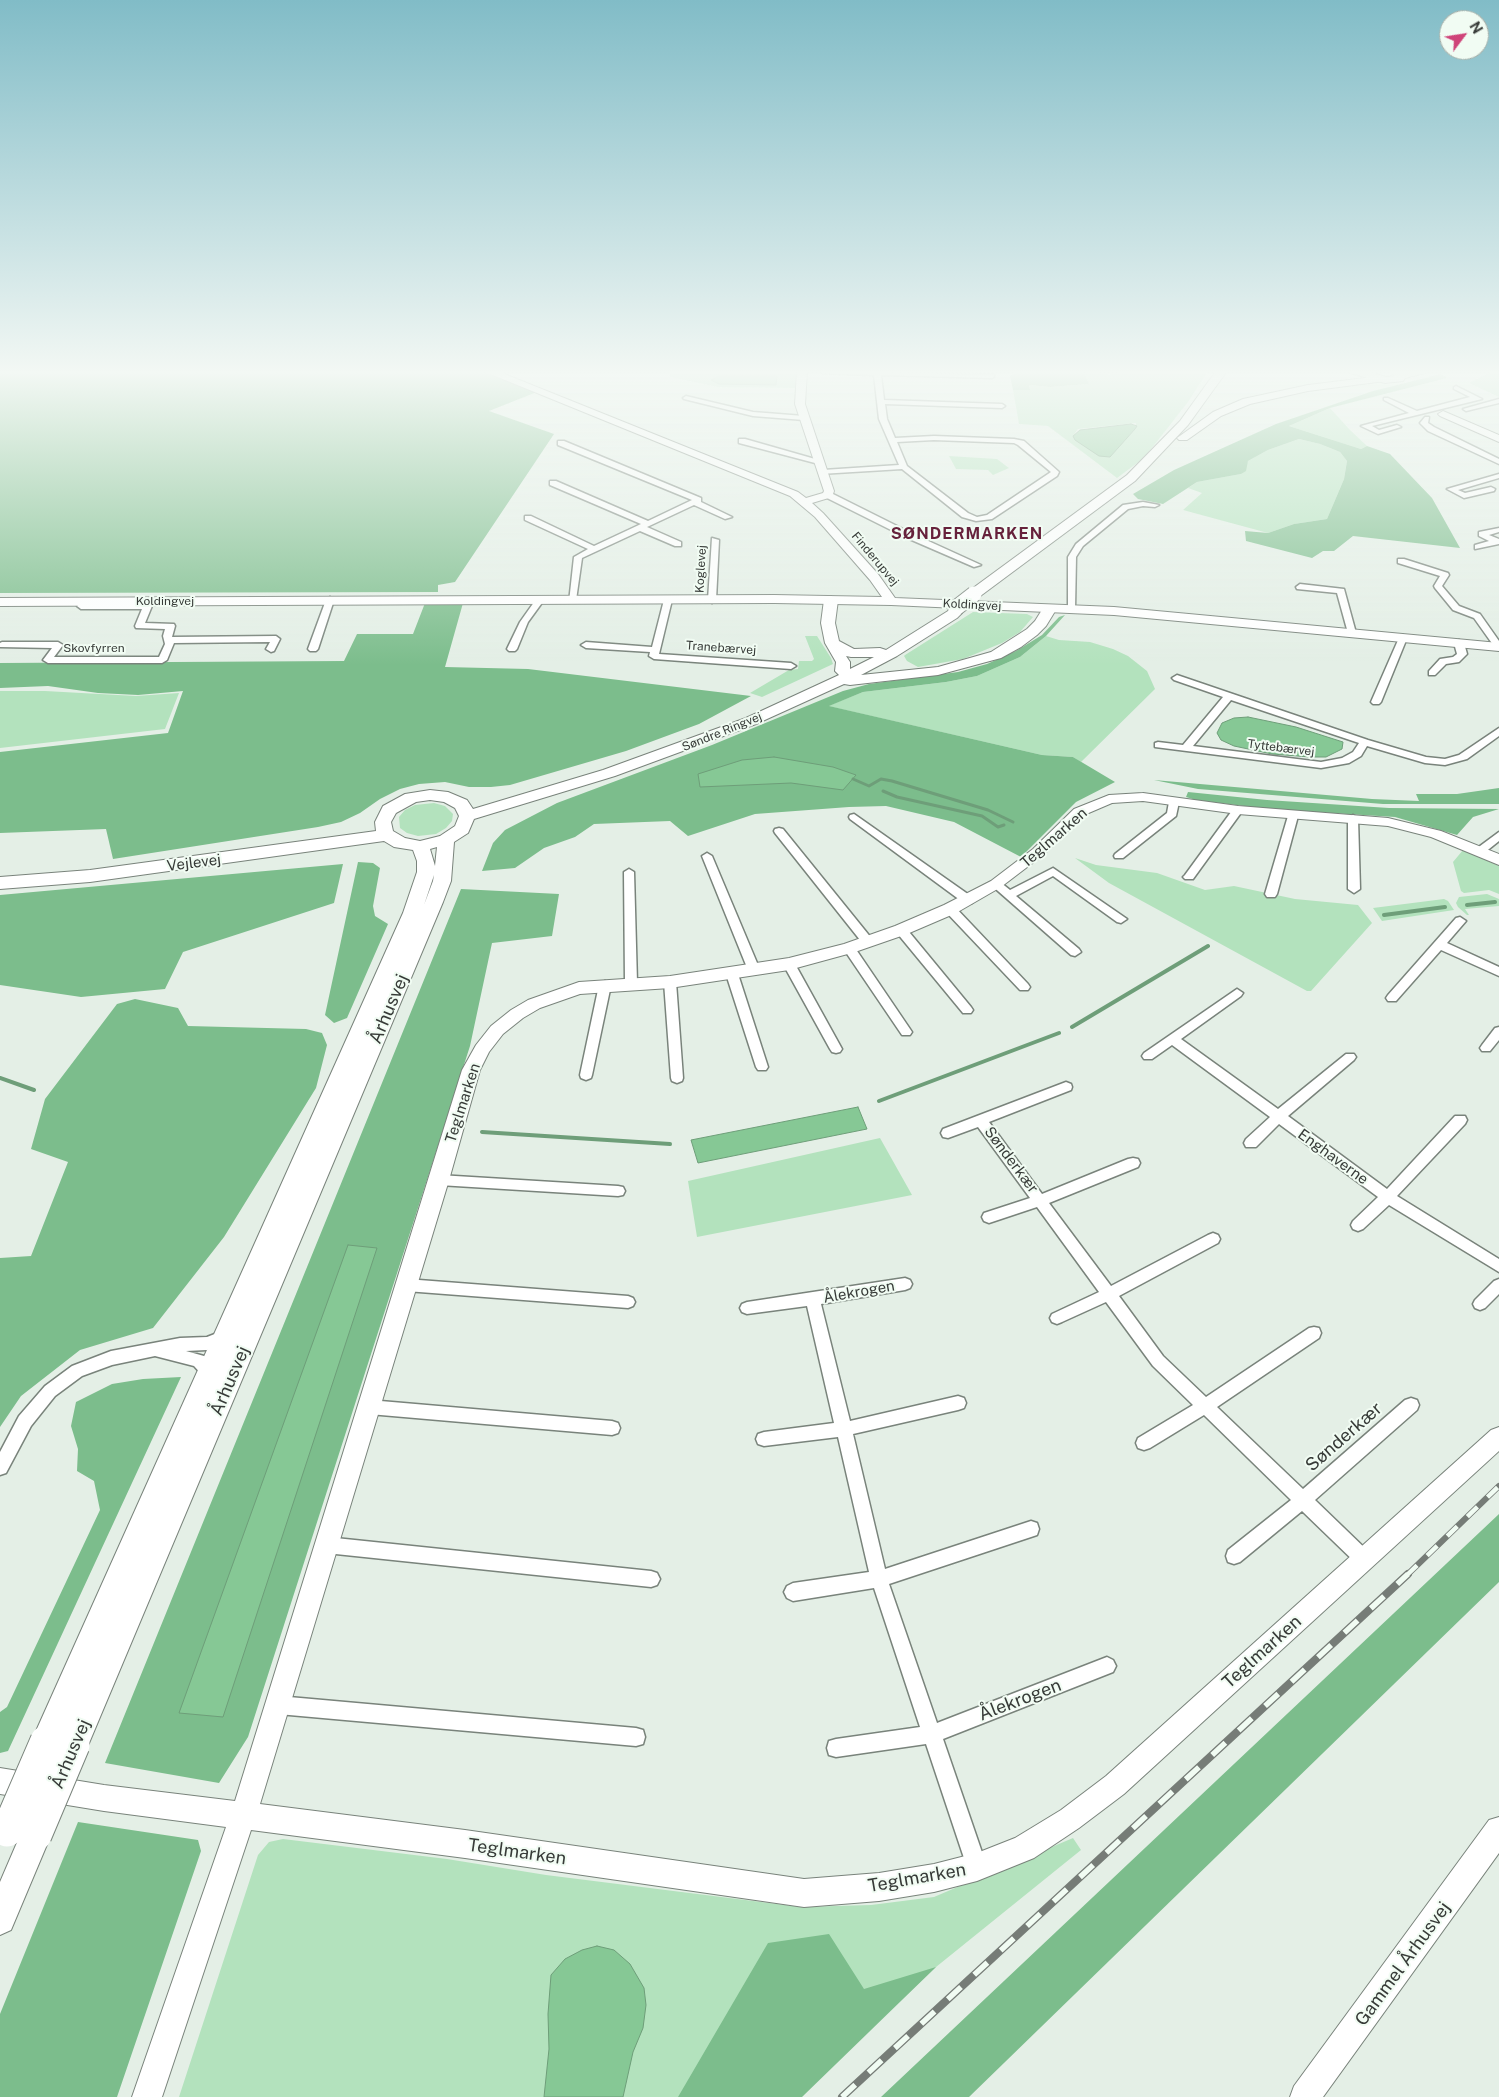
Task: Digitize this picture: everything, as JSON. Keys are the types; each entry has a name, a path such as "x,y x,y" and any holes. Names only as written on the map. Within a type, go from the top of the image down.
{"main road":[{"name":"Søndre Ringvej","path":"464,810 668,753 751,721 829,686 950,612 1131,478 1140,469"},
{"path":"1084,513 1130,485 1148,469"},
{"path":"830,600 828,623 832,643 843,662 842,672"},
{"path":"829,686 869,678 938,671 996,655 1032,632 1041,623 1050,608"},
{"path":"832,643 851,653 886,652 908,669 921,672"},
{"name":"Søndre Ringvej","path":"464,810 481,801 672,744 766,707 886,652"},
{"path":"439,795 455,800 464,810 462,829 446,840 420,846 400,843 385,828 385,816 395,805 411,798 439,795"},
{"name":"Vejlevej","path":"0,876 91,869 174,859 333,834 385,828"},
{"name":"Vejlevej","path":"0,883 90,876 178,866 385,828"},
{"name":"Århusvej","path":"0,1919 14,1837 60,1743 434,902 442,881 446,840"},
{"name":"Århusvej","path":"60,1743 209,1372 415,905 426,872 426,862 420,846"}],"street":[{"path":"623,469 698,500 695,502"},
{"name":"Finderupvej","path":"733,469 781,488 805,502 874,577 891,601"},
{"path":"821,469 829,491 828,494"},
{"path":"822,472 873,469"},
{"path":"906,469 965,515 976,519 989,517 1054,474 1055,472 1051,469"},
{"path":"1491,488 1464,496 1451,489 1499,476"},
{"path":"553,483 678,544"},
{"path":"805,502 828,494 910,536 977,565"},
{"path":"572,600 578,557 695,502 728,516"},
{"path":"1071,609 1072,557 1080,544 1126,507 1143,504 1155,506"},
{"path":"528,518 594,549"},
{"path":"1497,541 1482,534 1499,530"},
{"name":"Koglevej","path":"712,600 715,540"},
{"path":"1478,547 1497,541"},
{"name":"Koldingvej","path":"1401,561 1442,572 1445,575 1438,586 1456,608 1477,616 1499,647"},
{"path":"1300,587 1341,591 1352,633"},
{"path":"313,649 330,600"},
{"name":"Koldingvej","path":"0,602 149,604 330,600 891,601 1071,609 1499,647"},
{"path":"512,649 524,622 540,600"},
{"path":"655,650 668,600"},
{"path":"81,606 149,604"},
{"name":"Skovfyrren","path":"2,645 58,645 48,660 162,660 170,644 167,636 171,626 139,626 149,604"},
{"path":"1376,702 1403,638"},
{"path":"169,640 276,639 271,649"},
{"path":"1432,673 1443,661 1456,660 1462,654 1459,643"},
{"name":"Tranebærvej","path":"586,645 655,650 654,656 791,666"},
{"name":"Tyttebærvej","path":"1177,678 1410,757 1425,760 1445,762 1463,757 1499,731"},
{"path":"1185,749 1229,696"},
{"name":"Tyttebærvej","path":"1158,745 1321,765 1345,762 1356,754 1365,742"},
{"name":"Teglmarken","path":"1003,890 1079,812 1094,804 1124,797 1142,797 1293,816 1353,818 1411,826 1480,851 1499,860"},
{"path":"1119,856 1172,814 1174,802"},
{"path":"1189,877 1238,810"},
{"path":"1271,894 1293,816"},
{"path":"854,817 968,900"},
{"path":"1353,818 1354,889"},
{"path":"779,831 868,942"},
{"path":"1480,851 1499,835"},
{"path":"707,856 754,970"},
{"name":"Teglmarken","path":"146,2097 243,1816 439,1180 471,1070 482,1049 497,1030 517,1014 534,1004 579,988 631,983 670,982 732,974 789,964 849,948 901,930 968,900 1003,890 1052,871 1121,919"},
{"path":"629,872 631,983"},
{"path":"1003,890 1075,952"},
{"path":"950,909 1024,986"},
{"path":"1392,998 1460,921"},
{"path":"901,930 967,1010"},
{"path":"1439,944 1499,972"},
{"path":"849,948 906,1032"},
{"path":"789,964 836,1049"},
{"path":"732,974 762,1067"},
{"path":"670,982 677,1078"},
{"path":"586,1075 605,985"},
{"path":"1148,1056 1237,993"},
{"path":"1486,1048 1499,1031"},
{"name":"Enghaverne","path":"1173,1039 1388,1197 1499,1266"},
{"path":"1251,1142 1278,1117 1350,1058"},
{"name":"Sønderkær","path":"948,1133 1066,1087"},
{"path":"1358,1225 1388,1197 1460,1120"},
{"name":"Sønderkær","path":"981,1121 1158,1361 1365,1560"},
{"name":"Sønderkær","path":"989,1217 1041,1200 1133,1162"},
{"path":"439,1180 618,1191"},
{"path":"1057,1318 1110,1294 1213,1240"},
{"name":"Ålekrogen","path":"747,1308 905,1284"},
{"path":"406,1285 628,1302"},
{"path":"1480,1304 1499,1285"},
{"name":"Ålekrogen","path":"813,1299 879,1579 977,1867"},
{"path":"1144,1442 1206,1406 1314,1333"},
{"path":"0,1468 26,1421 50,1391 77,1371 111,1358 180,1345 207,1343 225,1336"},
{"path":"156,1350 199,1361 209,1372"},
{"path":"764,1439 844,1429 958,1403"},
{"name":"Sønderkær","path":"1234,1556 1303,1500 1411,1405"},
{"path":"369,1407 612,1428"},
{"name":"Teglmarken","path":"0,1781 104,1798 464,1844 804,1893 879,1887 934,1878 977,1867 1024,1848 1114,1786 1499,1437"},
{"path":"793,1592 879,1579 1031,1529"},
{"path":"326,1545 652,1579"},
{"name":"Ålekrogen","path":"836,1748 933,1734 1107,1666"},
{"path":"278,1705 636,1737"},
{"name":"Gammel Århusvej","path":"1305,2097 1368,2013 1499,1830"}],"shaded area":[{"path":"0,469 531,469 455,582 438,585 438,592 0,593"},
{"path":"956,469 1007,469 993,475 988,470"},
{"path":"1105,469 1129,469 1117,478"},
{"path":"1244,469 1346,469 1344,479 1327,519 1294,524 1268,533 1183,510 1202,493 1188,488 1197,482 1241,474"},
{"path":"1246,469 1241,474 1197,482 1163,504 1138,499 1133,494 1174,470"},
{"path":"1346,469 1404,469 1432,498 1460,548 1353,536 1334,551 1323,551 1312,558 1246,541 1245,531 1268,533 1294,524 1327,519 1344,479"},
{"path":"425,603 463,603 445,667 528,669 751,696 699,724 626,751 510,785 469,787 445,782 419,784 400,789 341,822 318,827 113,859 106,829 0,833 0,752 168,733 183,691 138,695 98,693 48,686 0,688 0,663 344,661 357,634 413,634"},
{"path":"973,612 1027,614 1033,617 1020,632 1002,643 963,659 918,667 907,661 905,655"},
{"path":"1065,615 1046,636 1020,657 977,676 946,682 863,692 829,706 1042,755 1073,757 1115,782 1076,802 1021,857 954,822 886,806 755,814 688,836 670,821 594,824 575,837 544,848 515,868 482,871 493,843 505,830 557,803 712,745 843,691 869,684 958,672 987,664 1016,651 1042,635 1059,617"},
{"path":"805,636 817,636 833,664 762,697 750,693 789,670 798,669 799,661 812,661 814,659"},
{"path":"1046,636 1059,640 1090,642 1128,656 1147,671 1155,689 1081,762 1073,757 1042,755 828,706 863,692 946,682 977,676 1020,657"},
{"path":"0,691 45,691 136,696 179,693 165,729 0,748"},
{"path":"1248,717 1296,727 1343,742 1342,749 1326,757 1310,757 1272,754 1234,746 1221,740 1217,733 1222,723 1234,718"},
{"path":"774,757 833,767 856,775 843,790 791,783 700,787 698,774 742,760"},
{"path":"1154,780 1372,799 1419,801 1416,794 1457,794 1499,788 1499,804 1383,804 1198,789"},
{"path":"1188,792 1267,800 1389,808 1499,809 1473,817 1457,835 1395,817 1268,809 1196,800 1186,797"},
{"path":"434,803 445,806 453,814 452,821 446,828 436,834 418,836 407,833 400,828 399,817 405,810 415,805"},
{"path":"1463,850 1499,866 1499,894 1489,890 1464,893 1461,891 1453,862"},
{"path":"1075,858 1096,865 1157,873 1205,890 1234,886 1295,899 1358,905 1372,923 1311,991 1307,991 1109,883"},
{"path":"358,862 373,863 380,868 373,906 375,916 388,924 347,1018 334,1023 325,1015"},
{"path":"343,864 334,903 183,952 165,989 81,997 0,985 0,895"},
{"path":"461,889 559,894 552,936 492,943 470,1046 248,1737 219,1783 105,1763"},
{"path":"1487,894 1499,899 1499,906 1465,909 1469,915 1467,915 1456,903 1459,897"},
{"path":"1444,899 1448,901 1454,910 1382,921 1373,908"},
{"path":"135,999 178,1008 188,1026 306,1029 322,1033 327,1045 316,1088 224,1237 153,1328 80,1350 21,1396 0,1427 0,1258 31,1256 68,1162 31,1149 45,1099 117,1004"},
{"path":"858,1107 867,1129 698,1163 691,1140"},
{"path":"880,1138 912,1195 697,1237 688,1181"},
{"path":"348,1245 377,1248 223,1717 179,1713"},
{"path":"181,1377 8,1751 0,1753 0,1712 7,1707 100,1510 94,1481 77,1471 78,1449 71,1426 76,1402 112,1384 143,1379"},
{"path":"1499,1514 1499,1582 969,2097 881,2097"},
{"path":"78,1822 198,1840 201,1851 117,2097 0,2097 0,2014"},
{"path":"1073,1838 1081,1850 936,1967 799,2097 179,2097 258,1855 269,1842 283,1839 447,1859 546,1875 801,1907 871,1905 934,1897"},
{"path":"829,1934 864,1989 936,1967 802,2097 678,2097 768,1943"},
{"path":"597,1946 614,1950 630,1964 644,1988 646,2005 643,2028 633,2052 623,2097 544,2097 549,2049 548,2014 551,1975 565,1959 582,1950"}],"waterway":[{"path":"853,779 869,786 881,779 892,781 988,810 1013,822"},
{"path":"883,791 897,797 982,816 998,827 1004,825"},
{"path":"1467,905 1495,902"},
{"path":"1384,915 1445,907"},
{"path":"1072,1027 1208,946"},
{"path":"879,1101 1059,1033"},
{"path":"0,1078 34,1090"},
{"path":"482,1132 670,1144"}],"railway":[{"path":"1407,1575 1499,1486"},
{"path":"842,2097 1408,1574"}],"district":[{"name":"SØNDERMARKEN","path":"967,534"}]}
